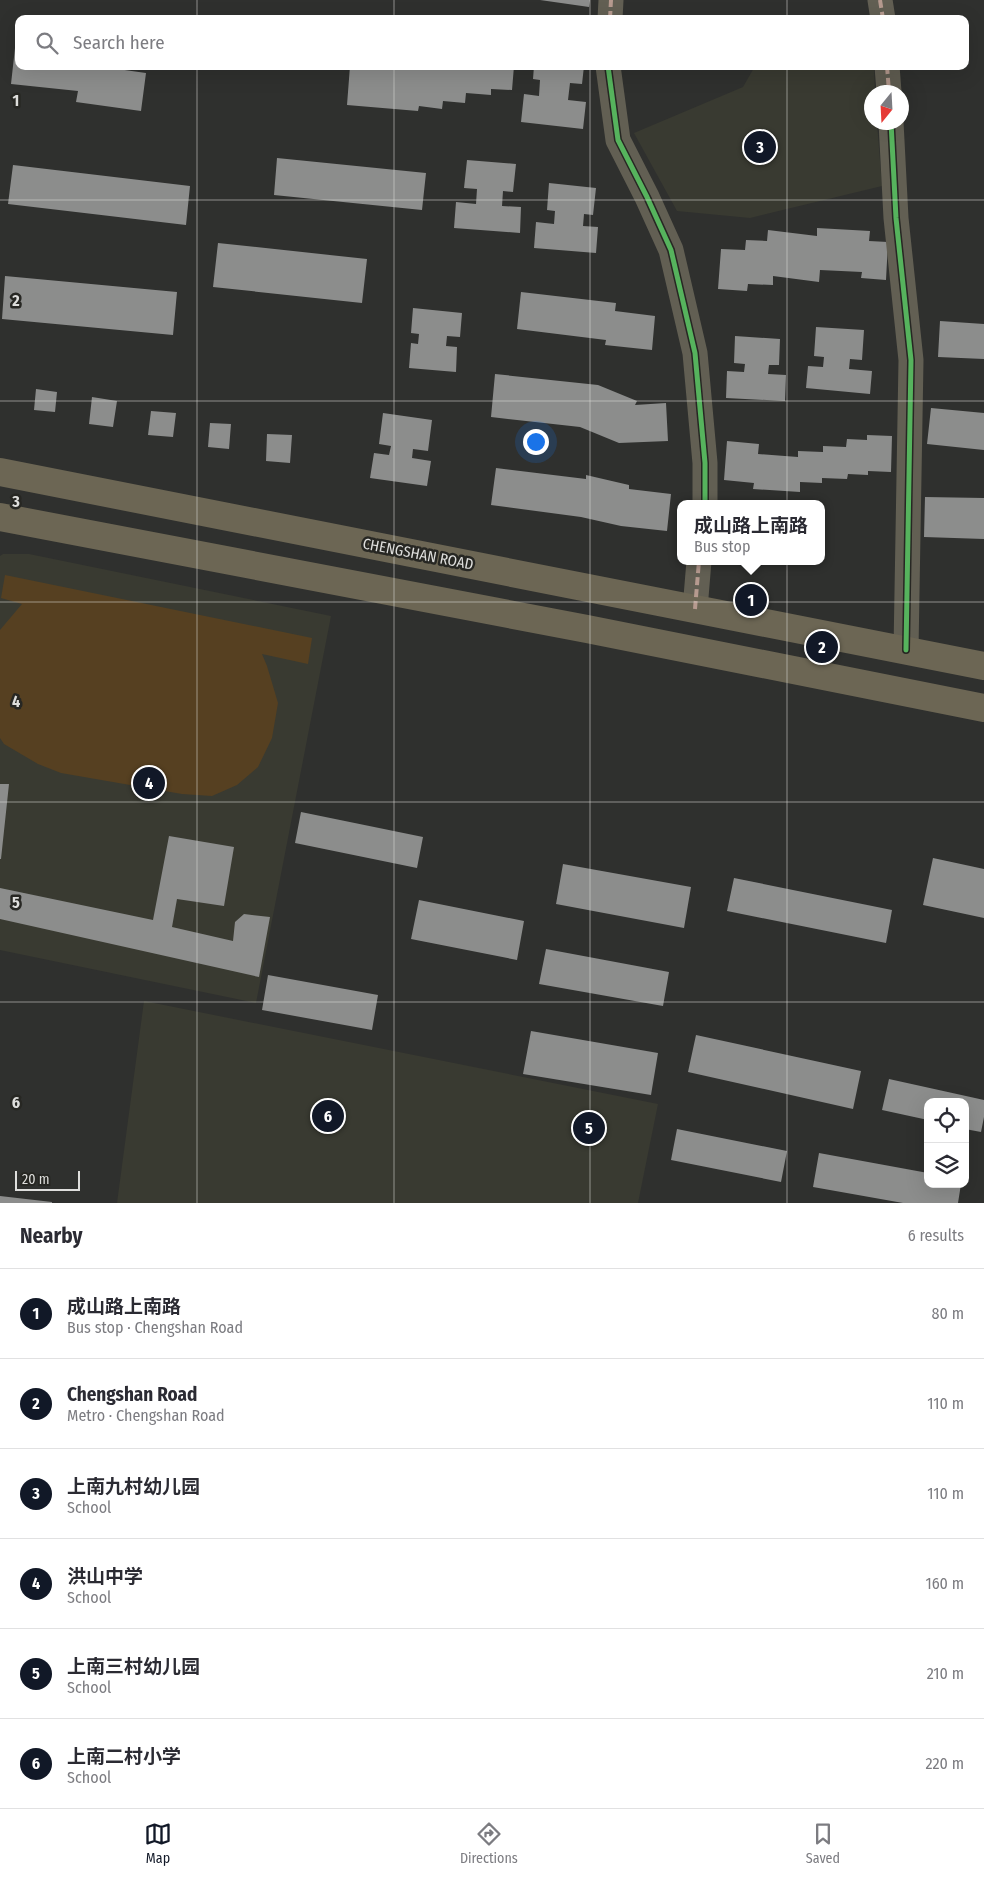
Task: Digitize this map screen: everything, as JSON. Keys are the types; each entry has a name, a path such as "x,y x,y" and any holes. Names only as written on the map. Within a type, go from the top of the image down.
{"main road":[{"name":"CHENGSHAN ROAD","path":"0,472 984,666"},
{"path":"0,517 587,629 984,708"}],"street":[{"path":"610,15 611,0"},
{"path":"880,0 882,15"},
{"path":"609,70 618,140 672,250 695,353 705,463 705,500"},
{"path":"887,70 888,85"},
{"path":"891,130 896,218 911,360 906,650"},
{"path":"695,609 699,565"}],"shaded area":[{"path":"753,70 874,70 875,85 864,85 864,130 878,130 882,186 750,218 677,211 634,133 743,87"},
{"path":"3,554 29,554 331,616 256,1003 0,950 0,556"},
{"path":"5,575 312,638 308,664 262,654 278,703 272,738 258,767 237,785 212,796 182,794 61,773 38,764 4,744 0,738 0,630 22,604 1,598"},
{"path":"144,1001 658,1104 638,1203 117,1203"}],"building":[{"path":"540,0 590,0 589,7"},
{"path":"15,48 15,70 125,70 146,73 141,111 76,102 78,91 11,84"},
{"path":"350,70 514,70 512,90 491,89 491,95 466,93 465,103 443,101 442,109 419,106 418,111 347,105"},
{"path":"534,70 584,70 582,84 570,83 568,100 586,102 583,129 521,122 524,94 539,96 540,80 533,79"},
{"path":"277,158 426,173 422,210 274,195"},
{"path":"467,160 516,164 513,192 503,191 502,206 521,207 520,233 454,228 456,202 476,204 477,189 464,188"},
{"path":"13,165 190,186 186,225 8,204"},
{"path":"549,183 596,188 593,215 584,214 583,226 598,227 596,253 534,248 536,222 554,224 555,211 547,210"},
{"path":"817,228 870,231 869,241 888,242 886,280 861,278 862,272 820,270 819,282 773,276 773,285 748,284 747,291 718,289 721,249 745,250 746,240 767,241 768,230 817,236"},
{"path":"218,243 367,259 362,303 213,287"},
{"path":"5,276 177,292 173,335 2,319"},
{"path":"521,292 616,303 615,311 655,316 652,350 605,345 606,340 517,329"},
{"path":"413,308 462,313 460,337 447,336 446,346 457,347 456,372 409,368 411,343 418,344 419,334 411,333"},
{"path":"940,321 984,324 984,359 938,357"},
{"path":"816,327 864,330 862,360 850,359 849,369 872,371 870,394 806,388 808,366 823,367 824,357 814,356"},
{"path":"735,336 780,339 779,365 769,365 768,374 786,375 785,401 726,398 727,371 744,372 745,364 734,363"},
{"path":"495,374 598,385 637,401 635,405 666,403 668,441 619,443 580,427 491,417"},
{"path":"36,389 57,392 55,412 34,410"},
{"path":"92,397 117,401 113,427 89,424"},
{"path":"931,408 984,413 984,450 927,444"},
{"path":"151,411 176,413 173,437 148,435"},
{"path":"383,413 432,420 428,451 413,449 412,458 431,461 427,486 370,478 374,453 389,455 391,446 379,444"},
{"path":"210,423 231,424 229,449 208,447"},
{"path":"267,434 292,435 290,463 266,461"},
{"path":"867,435 892,436 891,472 868,471 868,475 848,474 847,479 822,478 822,483 800,482 800,492 753,489 754,483 724,480 727,441 759,444 758,454 798,457 798,451 823,452 823,446 846,447 847,439 867,440"},
{"path":"496,468 586,479 586,475 629,485 629,489 671,494 667,531 621,526 581,517 491,505"},
{"path":"925,497 984,498 984,539 924,537"},
{"path":"0,784 9,784 1,859 0,859"},
{"path":"301,812 423,837 417,868 295,843"},
{"path":"169,836 234,847 224,906 177,899 172,927 233,941 235,922 244,914 270,917 259,977 0,919 0,888 153,920"},
{"path":"933,858 984,869 984,918 923,905"},
{"path":"563,864 691,887 684,928 556,904"},
{"path":"734,878 892,910 886,943 727,911"},
{"path":"419,900 524,921 517,960 411,939"},
{"path":"546,949 669,972 663,1006 539,984"},
{"path":"268,975 378,995 372,1030 262,1010"},
{"path":"531,1031 658,1053 651,1095 523,1074"},
{"path":"696,1035 861,1071 853,1109 688,1072"},
{"path":"889,1079 984,1100 984,1117 981,1132 969,1130 969,1098 924,1098 924,1119 882,1110"},
{"path":"677,1129 787,1151 781,1182 671,1160"},
{"path":"819,1153 924,1172 924,1188 960,1188 958,1203 903,1203 813,1187"},
{"path":"0,1196 52,1202 52,1203 0,1203"}],"marked path":[{"path":"610,15 611,0"},
{"path":"880,0 882,15"},
{"path":"887,70 888,85"},
{"path":"695,609 699,565"}],"cycle path":[{"path":"609,70 618,140 671,250 695,353 705,463 705,500"},
{"path":"891,130 896,218 911,360 906,650"}],"place":[{"name":"上南九村幼儿园","path":"760,147"},
{"name":"成山路上南路","path":"751,600"},
{"name":"Chengshan Road","path":"822,647"},
{"name":"洪山中学","path":"149,783"},
{"name":"上南二村小学","path":"328,1116"},
{"name":"上南三村幼儿园","path":"589,1128"}]}
